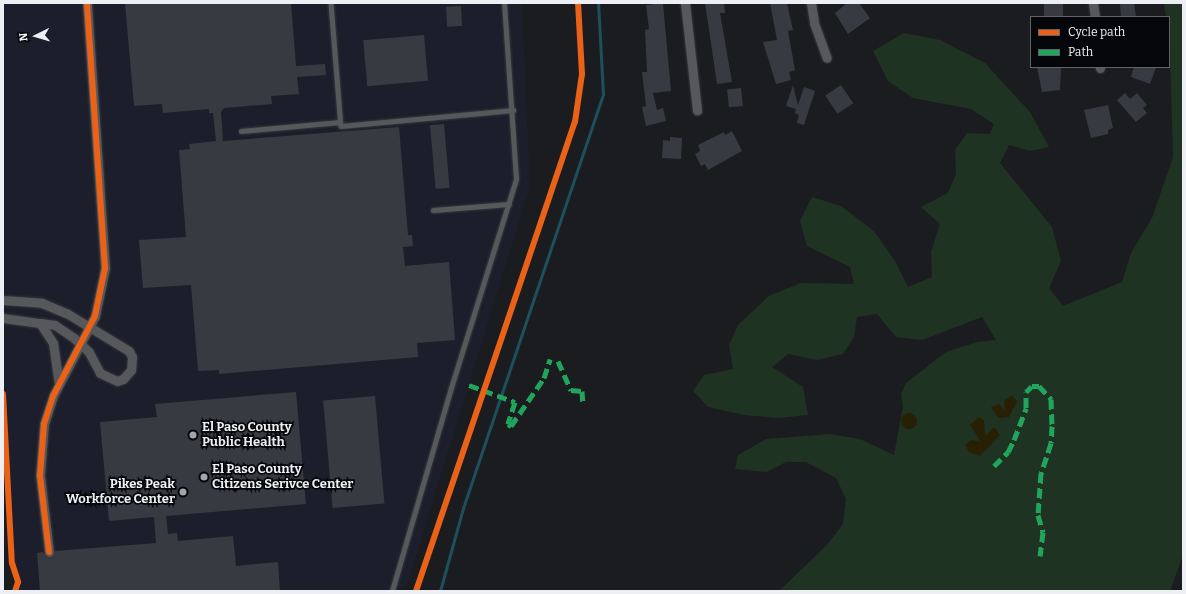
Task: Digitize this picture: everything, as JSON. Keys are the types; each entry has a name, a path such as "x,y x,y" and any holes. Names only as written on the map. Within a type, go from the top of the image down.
{"street":[{"path":"49,552 40,455 48,411 59,384 90,329 101,298 106,257 87,3"},
{"path":"684,3 697,110"},
{"path":"811,3 814,23 827,58"},
{"path":"1093,3 1095,16"},
{"path":"3,300 22,300 48,305 129,351 132,357 131,370 123,379 117,381 106,377 100,373 89,352 55,325 3,318"},
{"path":"40,323 53,343 59,384"}],"lane":[{"path":"331,3 341,126 513,110"},
{"path":"392,591 450,388 509,204 517,168 504,3"},
{"path":"241,131 340,122"},
{"path":"434,210 509,204"}],"shaded area":[{"path":"3,3 522,3 530,186 407,585 393,591 16,591 3,423"}],"green space":[{"path":"1164,3 1183,3 1183,555 1170,591 779,591 827,545 843,524 846,499 836,478 806,462 786,462 767,472 735,469 738,455 766,439 830,434 860,439 894,455 903,406 901,394 906,383 946,352 977,342 996,340 982,317 922,340 896,337 877,314 857,317 854,337 843,354 817,360 788,354 772,367 803,387 808,415 779,418 744,415 708,407 693,391 704,375 733,369 729,345 738,325 769,296 801,283 854,284 850,267 807,246 800,221 812,197 841,206 874,231 895,261 908,287 932,277 931,252 940,224 921,207 948,193 956,174 955,150 967,133 990,134 994,124 971,109 913,98 888,81 873,51 904,33 940,40 985,63 1030,112 1049,147 1030,151 1009,145 1000,163 1052,227 1061,261 1049,288 1063,306 1122,282 1131,253 1152,218 1173,157 1170,16 1166,16"}],"sand":[{"path":"1012,396 1017,401 1009,417 998,418 991,407 999,404 1005,410 1004,400"},
{"path":"909,413 916,418 917,421 912,428 909,429 902,424 901,421 906,414"},
{"path":"979,417 984,420 985,436 994,427 1000,435 980,456 969,452 965,445 971,440 981,442 970,425"}],"building":[{"path":"125,3 291,3 296,66 325,64 326,75 297,77 299,94 271,96 272,104 224,108 221,112 223,141 399,127 408,235 412,235 413,246 403,247 405,266 449,262 455,340 417,343 418,357 219,374 219,370 198,371 191,285 143,288 139,240 186,237 179,150 190,149 189,144 216,141 213,113 209,113 209,109 163,113 162,104 134,106"},
{"path":"663,3 671,91 653,93 657,110 663,108 666,121 646,126 642,107 646,106 642,72 647,72 645,30 649,29 646,5"},
{"path":"705,3 724,3 725,13 720,13 732,82 717,84"},
{"path":"770,3 787,3 793,30 788,31 795,70 789,72 791,80 776,84 763,42 777,40"},
{"path":"847,3 859,3 870,18 848,34 835,13"},
{"path":"1044,3 1063,3 1063,16 1044,16"},
{"path":"1134,3 1136,16 1121,16 1120,4"},
{"path":"461,6 462,26 447,27 446,7"},
{"path":"424,35 428,81 367,86 363,40"},
{"path":"1037,68 1061,68 1060,90 1042,92"},
{"path":"1134,68 1156,68 1150,84 1131,77"},
{"path":"793,85 798,105 804,87 815,91 804,125 797,123 799,115 795,113 796,109 786,106"},
{"path":"841,85 853,103 838,114 825,96"},
{"path":"741,88 743,106 729,107 727,89"},
{"path":"1125,93 1130,99 1137,93 1147,105 1143,108 1147,113 1136,122 1117,100"},
{"path":"1108,105 1113,128 1108,130 1108,134 1091,138 1084,110"},
{"path":"444,124 450,188 436,189 430,125"},
{"path":"732,131 742,151 708,170 705,164 701,166 695,154 700,151 698,145 724,132 725,135"},
{"path":"670,137 682,138 681,159 662,158 663,140 670,141"},
{"name":"El Paso County Citizens Serivce Center","path":"296,392 306,504 166,516 168,534 177,533 178,541 233,536 236,566 278,562 280,591 40,591 37,553 43,552 49,558 55,551 156,543 154,517 109,521 100,422 157,417 155,404"},
{"path":"375,396 384,504 333,508 323,401"}],"waterway":[{"path":"440,591 463,508 603,94 598,3"}],"marked path":[{"path":"469,385 515,402 508,424 511,426 544,378 550,359"},
{"path":"558,361 571,390 582,391 583,405"},
{"path":"994,466 1008,452 1014,440 1026,408 1026,392 1032,386 1039,386 1051,399 1052,426 1051,443 1041,473 1038,515 1043,532 1040,556"}],"cycle path":[{"path":"49,552 40,475 44,424 53,396 95,316 105,268 87,3"},
{"path":"416,591 575,122 582,74 578,3"},
{"path":"3,394 12,563 18,582 15,591"}],"place":[{"name":"El Paso County Public Health","path":"193,435"},
{"name":"El Paso County Citizens Serivce Center","path":"204,477"},
{"name":"Pikes Peak Workforce Center","path":"183,492"}]}
